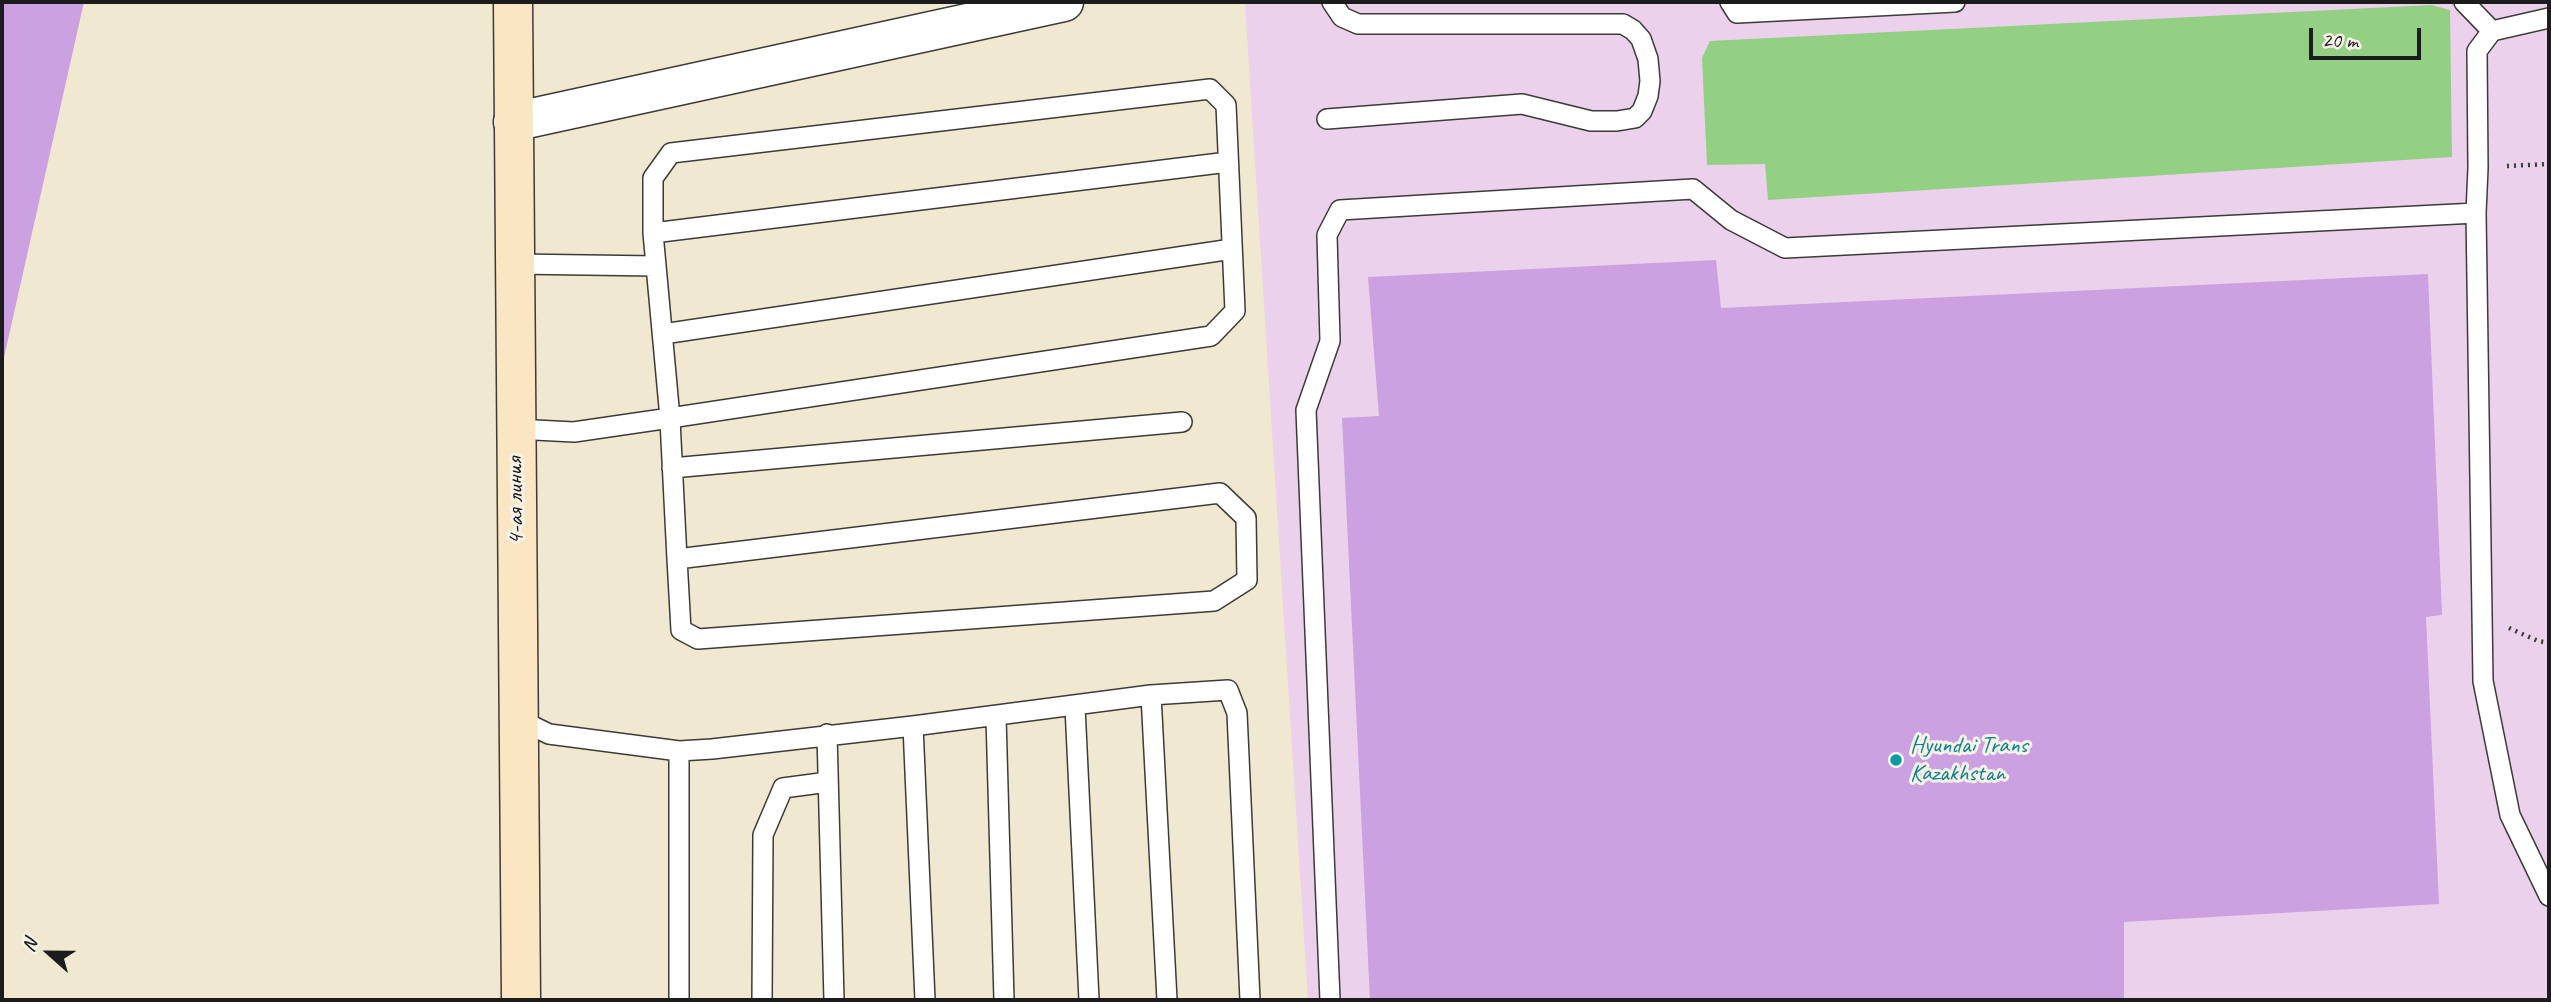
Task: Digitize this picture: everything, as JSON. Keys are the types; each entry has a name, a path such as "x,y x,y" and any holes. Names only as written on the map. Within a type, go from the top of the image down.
{"street":[{"name":"4-ая линия","path":"513,2 521,1000"},
{"path":"513,122 1064,2"}],"lane":[{"path":"1327,119 1522,104 1591,121 1617,121 1635,118 1642,111 1650,81 1648,59 1640,39 1633,30 1623,24 1357,24 1342,17 1332,2"},
{"path":"1730,2 1737,13 1955,2"},
{"path":"2464,2 2492,31"},
{"path":"2549,18 2492,31 2477,51 2476,214 2483,681 2510,815 2549,896"},
{"path":"515,429 575,432 670,418 1211,336 1235,311 1226,105 1210,89 671,153 653,178 653,233 670,418 672,468 677,559 681,630 698,639 1214,601 1247,580 1245,518 1220,493 677,559"},
{"path":"653,233 1228,162"},
{"path":"1330,1000 1306,410 1329,341 1327,235 1340,210 1693,189 1731,220 1785,248 2476,214"},
{"path":"663,334 1232,249"},
{"path":"515,264 656,266"},
{"path":"672,468 1182,422"},
{"path":"518,719 549,734 679,751 1075,707 1151,695 1228,690 1237,713 1250,1000"},
{"path":"1151,695 1167,1000"},
{"path":"1075,707 1089,1000"},
{"path":"996,716 1004,1000"},
{"path":"914,726 925,1000"},
{"path":"827,734 834,1000"},
{"path":"679,751 679,1000"},
{"path":"762,1000 762,835 783,788 828,782"}],"path":[{"path":"2478,168 2549,164"},
{"path":"2483,616 2538,641 2549,643"}],"shaded area":[{"path":"2549,2 2549,1000 1308,1000 1245,4"}],"green space":[{"path":"2431,5 2450,10 2452,157 1768,200 1765,164 1707,165 1702,58 1710,41"}],"building":[{"path":"2,2 84,2 3,362 2,362"},
{"name":"Hyundai Trans Kazakhstan","path":"1716,260 1721,308 2428,274 2442,615 2426,617 2439,904 2124,922 2124,1000 1370,1000 1342,418 1379,416 1368,277"}],"place":[{"name":"Hyundai Trans Kazakhstan","path":"1896,760"}]}
